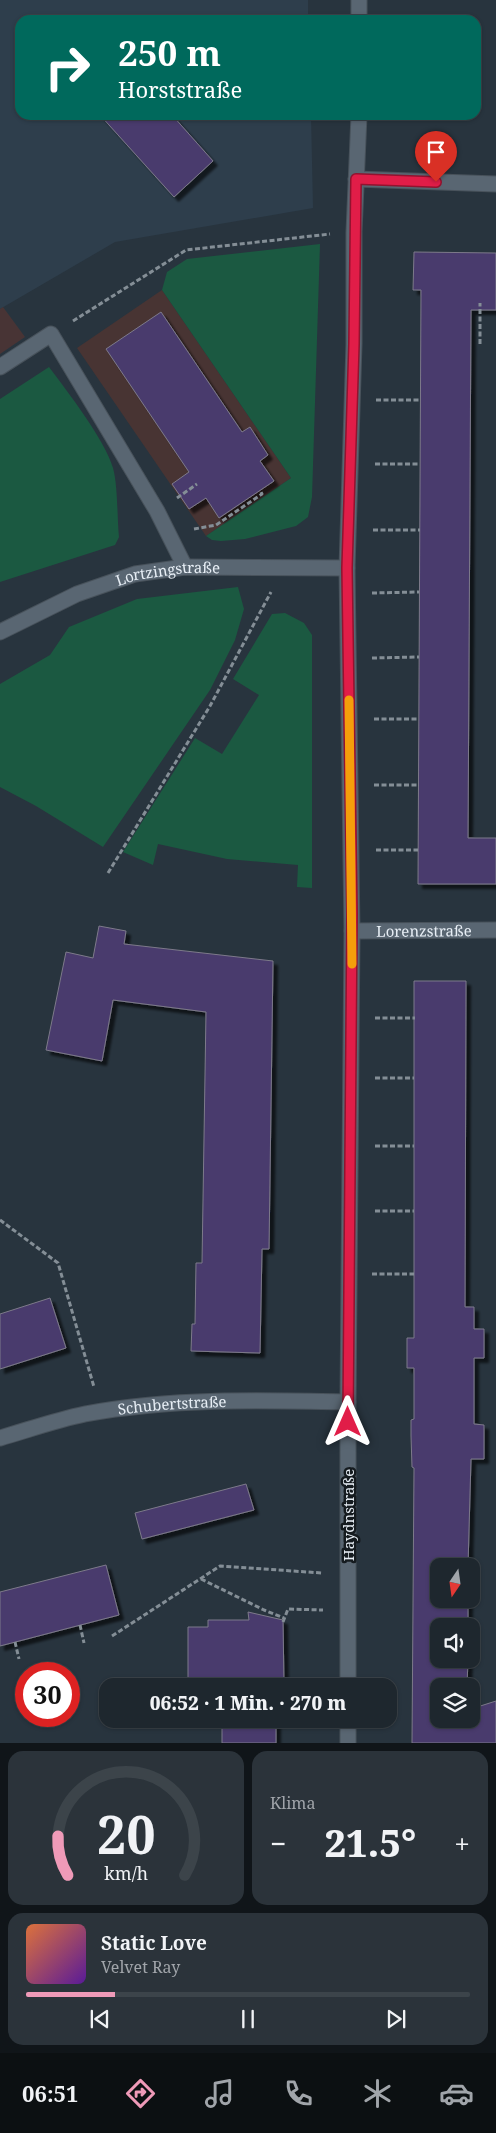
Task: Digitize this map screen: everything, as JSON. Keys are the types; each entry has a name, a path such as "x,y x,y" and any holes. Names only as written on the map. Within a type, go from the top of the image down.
{"street":[{"path":"359,0 359,15"},
{"name":"Haydnstraße","path":"348,1678 352,931 347,568 354,232 359,120"},
{"path":"356,179 496,184"},
{"path":"0,367 51,334 157,511 185,567"},
{"name":"Lortzingstraße","path":"0,632 86,591 135,574 185,567 347,568"},
{"name":"Lorenzstraße","path":"352,931 496,930"},
{"name":"Schubertstraße","path":"0,1438 83,1415 136,1406 253,1399 348,1402"},
{"path":"348,1728 348,1743"}],"path":[{"path":"51,334 186,250 354,232"},
{"path":"480,304 480,344"},
{"path":"352,400 420,400"},
{"path":"350,464 420,464"},
{"path":"180,496 198,484"},
{"path":"168,533 216,525 262,494 260,490"},
{"path":"348,530 420,530"},
{"path":"108,873 210,706 285,567"},
{"path":"347,594 419,592"},
{"path":"348,658 419,657"},
{"path":"350,719 419,719"},
{"path":"350,785 418,784"},
{"path":"351,850 418,850"},
{"path":"351,1018 415,1018"},
{"path":"350,1078 414,1078"},
{"path":"350,1146 414,1146"},
{"path":"350,1210 414,1211"},
{"path":"0,1220 58,1263 101,1412"},
{"path":"349,1274 414,1274"},
{"path":"112,1636 220,1566 348,1575"},
{"path":"201,1579 283,1620 288,1609 305,1610"},
{"path":"80,1625 84,1643"},
{"path":"15,1642 20,1659"}],"shaded area":[{"path":"0,0 308,0 308,15 15,15 15,120 311,120 313,208 115,242 0,309"},
{"path":"162,290 291,478 206,536 77,348"},
{"path":"3,307 25,337 0,354 0,309"}],"green space":[{"path":"320,244 312,497 308,517 296,526 245,539 212,540 206,536 291,478 162,290 167,272 187,259"},
{"path":"49,367 85,416 109,457 116,484 119,537 115,545 0,582 0,399"},
{"path":"238,587 244,609 235,640 210,690 103,847 36,806 0,787 0,684 50,655 69,627 137,599"},
{"path":"285,613 304,623 312,635 312,888 297,887 298,865 227,859 158,844 153,865 123,852 195,738 222,754 259,695 233,679 272,614"}],"building":[{"path":"105,120 176,120 213,161 174,197"},
{"path":"414,252 496,253 496,310 471,310 468,838 496,838 496,884 418,884 421,290 413,290"},
{"path":"161,312 242,432 250,427 268,455 260,461 274,481 219,518 206,498 189,509 172,484 189,472 106,349"},
{"path":"99,926 126,931 124,944 273,961 269,1249 262,1249 260,1353 191,1351 192,1324 195,1324 196,1263 202,1263 206,1012 113,1000 102,1061 46,1050 66,952 93,958"},
{"path":"414,981 466,981 465,1307 474,1307 474,1329 484,1329 484,1358 474,1358 474,1424 484,1425 484,1459 471,1459 468,1558 430,1558 430,1608 468,1608 468,1618 430,1618 430,1668 468,1668 467,1678 430,1678 430,1728 480,1728 480,1706 496,1701 496,1743 412,1743 414,1468 412,1467 411,1420 414,1419 414,1368 407,1368 407,1338 414,1338"},
{"path":"50,1298 66,1348 0,1369 0,1314"},
{"path":"246,1484 254,1510 142,1539 135,1513"},
{"path":"106,1565 119,1615 0,1646 0,1592"},
{"path":"248,1612 283,1620 284,1678 188,1678 188,1627 208,1627 208,1620 249,1620"},
{"path":"222,1728 276,1728 276,1743 222,1743"}],"slow traffic":[{"path":"349,700 352,964"}],"route":[{"path":"348,1422 352,914 347,568 354,344 356,179 436,182"}]}
